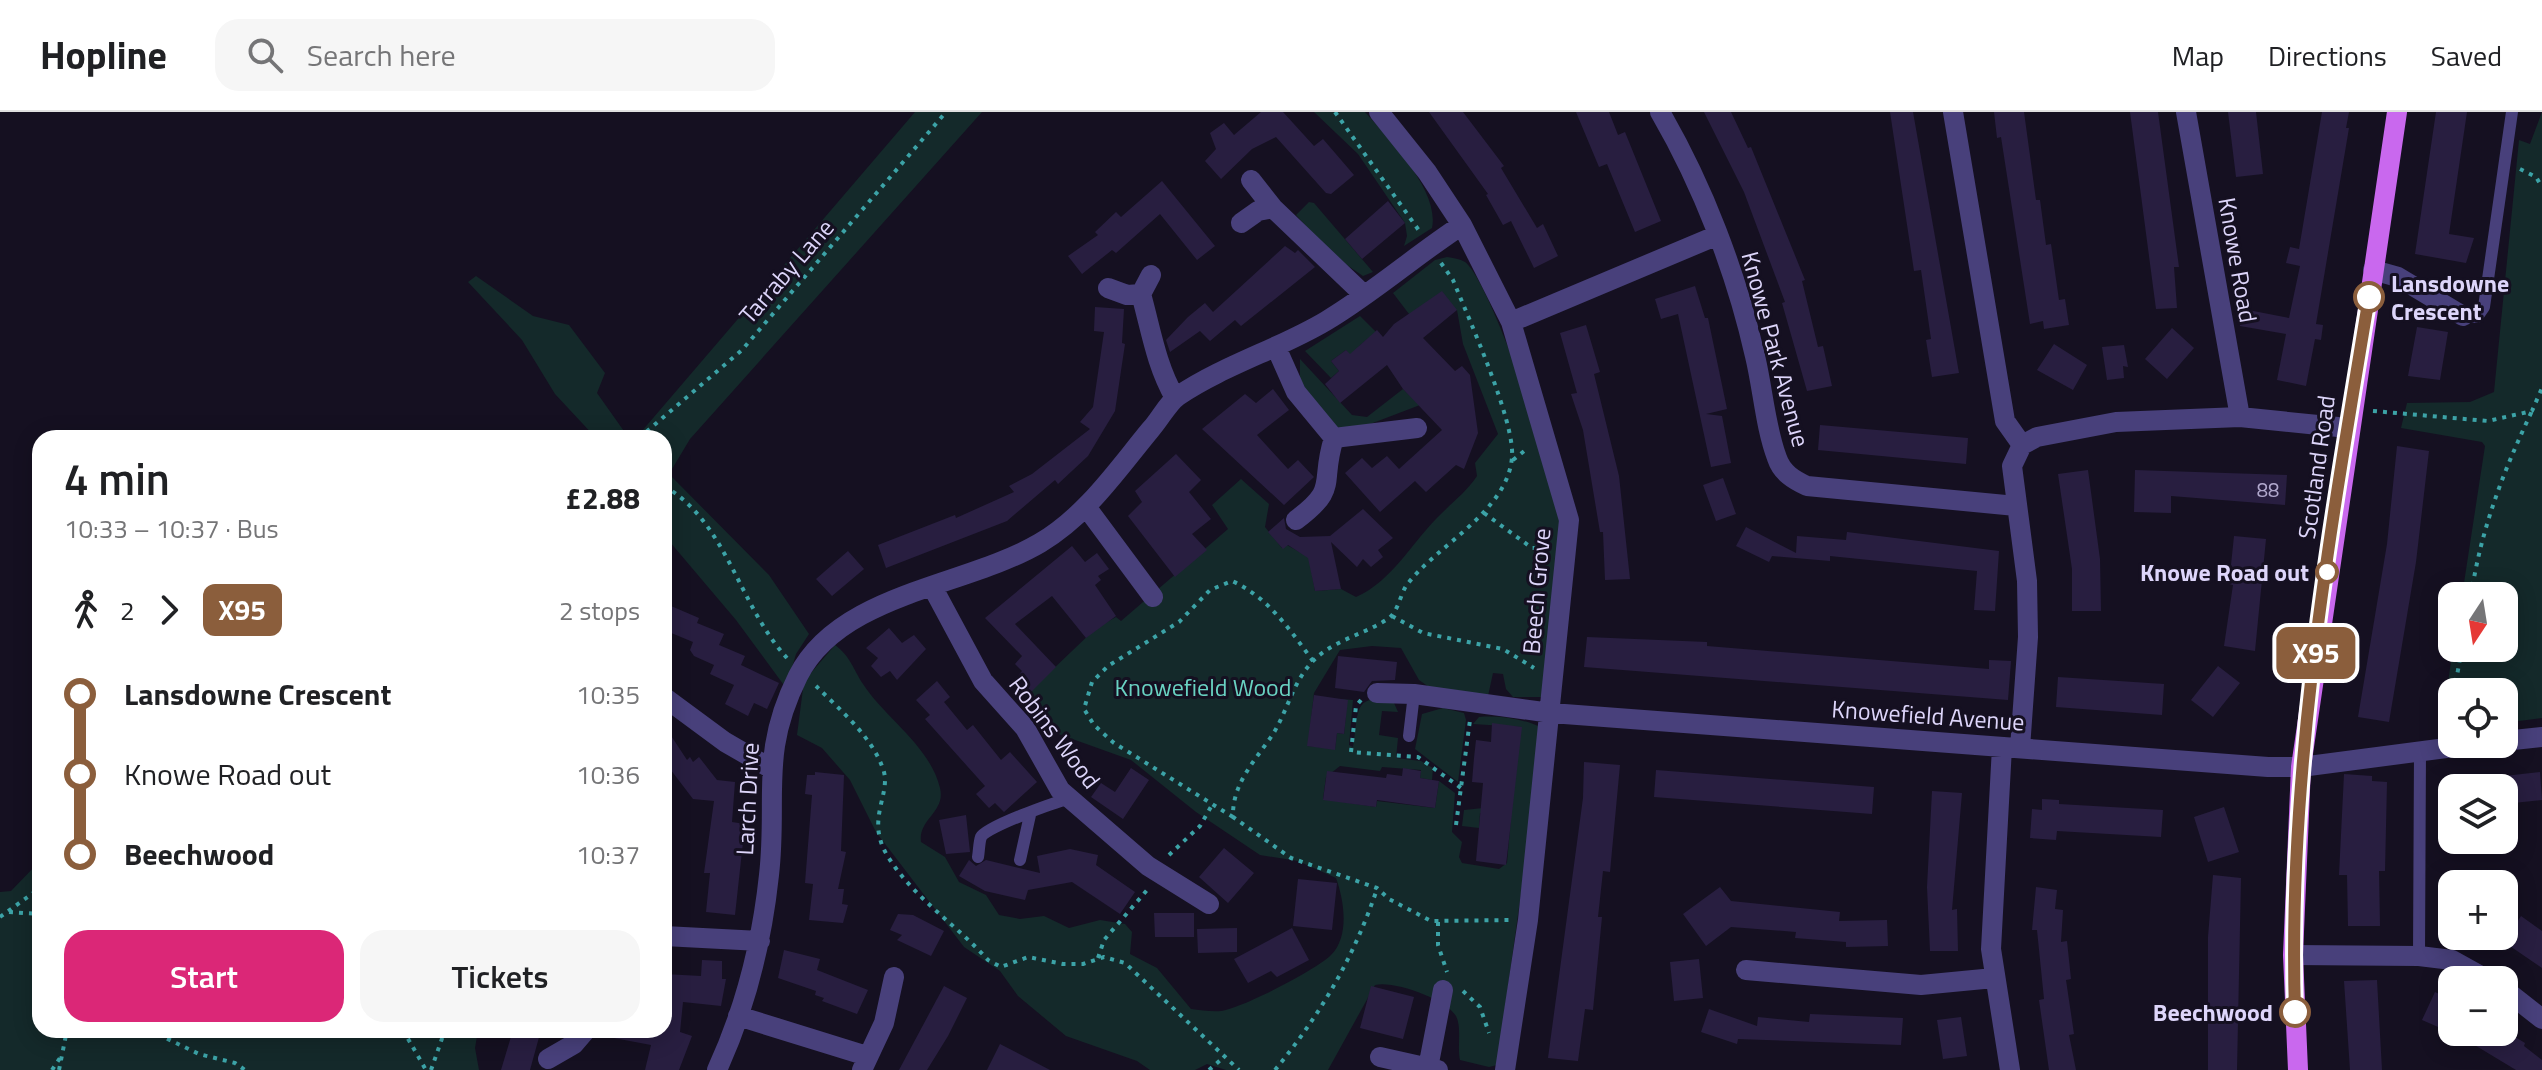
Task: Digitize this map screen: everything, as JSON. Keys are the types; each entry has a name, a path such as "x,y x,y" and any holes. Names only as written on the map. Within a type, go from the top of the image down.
{"main road":[{"name":"Scotland Road","path":"2298,1070 2293,955 2301,767 2397,112"}],"street":[{"name":"Beech Grove","path":"1379,112 1427,172 1462,225 1511,322 1569,520 1528,920 1505,1066"},
{"name":"Knowe Park Avenue","path":"1660,112 1676,139 1718,235 1755,355 1776,458 1788,475 1807,486 2016,506"},
{"path":"1953,112 2005,421 2022,445"},
{"name":"Knowe Road","path":"2186,112 2240,417"},
{"path":"1251,180 1273,208 1363,294"},
{"path":"1241,223 1258,211 1273,208"},
{"name":"Larch Drive","path":"717,1070 738,1016 760,941 770,871 770,768 778,723 800,671 816,648 840,627 875,608 986,569 1039,544 1087,508 1175,398 1327,320 1462,225"},
{"path":"1511,322 1718,235"},
{"path":"2373,270 2398,277 2463,316"},
{"path":"1151,275 1141,294 1152,327 1156,360 1175,398"},
{"path":"1108,288 1127,295 1141,294"},
{"path":"1276,347 1285,374 1296,392 1334,438"},
{"path":"2010,1070 1994,978 1992,901 2027,609 2012,466 2022,445 2044,436 2116,422 2240,417 2350,418"},
{"path":"1334,438 1417,428"},
{"path":"1296,520 1319,504 1325,494 1328,482 1326,465 1334,438"},
{"path":"1087,508 1153,597"},
{"name":"Robins Wood","path":"933,588 983,681 1025,728 1060,790 1148,866 1209,904"},
{"name":"Knowefield Avenue","path":"1377,693 1414,694 1551,713 2301,767 2438,748"},
{"path":"672,703 725,742 770,768"},
{"path":"2518,740 2542,737"},
{"path":"672,936 760,941"},
{"path":"2293,955 2419,956 2452,960 2463,966"},
{"path":"1746,970 1921,985 1994,978"},
{"path":"738,1016 864,1063 884,1023 894,977"},
{"path":"1380,1057 1434,1069 1443,990"},
{"path":"2518,1000 2542,1019"},
{"path":"548,1059 579,1038"}],"lane":[{"path":"2463,316 2477,317 2484,307 2512,112"},
{"path":"1409,736 1414,694"},
{"path":"2419,956 2420,750"},
{"path":"978,857 981,837 992,827 1069,799"},
{"path":"1020,860 1030,815"}],"path":[{"name":"Tarraby Lane","path":"648,430 742,350 946,112"},
{"path":"1233,817 1232,801 1239,784 1272,735 1292,690 1313,661 1328,648 1392,616 1406,587 1483,512 1504,482 1511,462 1510,433 1453,280 1391,187 1335,112"},
{"path":"2503,166 2536,177 2542,187"},
{"path":"2474,582 2489,510 2503,471 2542,388"},
{"path":"2350,418 2488,421 2532,411"},
{"path":"672,493 709,526 759,622 800,671 850,720 884,772 877,821 886,855 924,900 988,960 1001,967 1028,957 1063,964 1083,964 1104,957 1125,963 1239,1070"},
{"path":"1483,512 1532,548 1566,547"},
{"path":"1313,661 1285,623 1252,590 1232,581 1210,590 1179,622 1108,666 1092,682 1084,709 1094,725 1114,743 1233,817 1291,858 1377,888 1389,899 1438,921 1528,920"},
{"path":"1392,616 1423,633 1503,649 1531,667 1555,675"},
{"path":"1377,693 1368,694 1356,706 1351,752 1418,757 1461,788"},
{"path":"1456,825 1473,702"},
{"path":"1275,1070 1318,1015 1346,965 1377,888"},
{"path":"0,917 32,894"},
{"path":"7,912 32,912"},
{"path":"1438,921 1438,945 1446,970 1480,1007 1489,1035 1490,1054 1505,1066"},
{"path":"59,1070 66,1038"},
{"path":"166,1038 199,1054 235,1063 245,1070"},
{"path":"408,1038 429,1070"},
{"path":"429,1070 442,1038"},
{"path":"52,1070 63,1052"},
{"path":"1209,1070 1224,1057"}],"green space":[{"path":"915,112 982,112 690,439 672,469 672,430 643,430"},
{"path":"1314,112 1365,112 1421,182 1432,214 1432,228 1404,246 1407,236 1405,223 1358,154"},
{"path":"2542,112 2542,718 2518,721 2518,678 2449,678 2451,662 2518,662 2518,582 2464,582 2485,446 2482,442 2401,428 2407,403 2470,402 2494,392 2519,140 2530,144"},
{"path":"1309,202 1314,203 1373,272 1363,276 1332,255 1296,215"},
{"name":"Knowefield Wood","path":"1447,257 1465,262 1490,303 1520,378 1555,488 1561,530 1560,553 1542,697 1513,697 1506,689 1503,674 1493,673 1488,696 1432,689 1419,680 1401,648 1372,646 1340,650 1314,693 1308,746 1335,749 1337,733 1344,734 1346,715 1339,713 1341,699 1353,700 1349,745 1353,747 1357,716 1364,703 1380,700 1394,703 1398,712 1382,711 1379,735 1398,738 1396,758 1421,761 1433,768 1432,780 1420,778 1421,770 1382,767 1380,771 1340,766 1326,777 1323,799 1376,807 1377,801 1435,808 1439,781 1455,793 1452,832 1462,842 1459,857 1462,863 1499,869 1507,863 1511,817 1480,813 1479,828 1462,826 1464,810 1483,808 1521,727 1473,724 1479,717 1495,717 1521,720 1544,729 1497,1065 1489,1067 1460,1060 1458,1021 1442,1003 1406,988 1383,984 1375,985 1328,1070 1226,1070 1207,1064 1195,1070 1150,1070 1137,1061 1066,1036 1018,996 1000,971 964,947 876,832 850,780 822,748 797,735 804,681 835,645 845,654 872,697 917,746 935,773 941,796 924,827 921,842 945,857 959,882 986,895 999,915 1020,919 1044,916 1069,928 1100,920 1125,924 1132,932 1130,954 1157,968 1191,1009 1217,1011 1231,1008 1278,988 1323,962 1337,947 1343,928 1343,907 1336,878 1298,861 1260,855 1196,812 1131,760 1039,727 1023,705 1026,695 1095,629 1116,617 1121,621 1228,529 1212,505 1241,479 1269,504 1265,527 1282,548 1287,545 1303,554 1308,552 1315,591 1341,589 1356,597 1392,571 1477,476 1475,463 1498,434 1463,344 1457,310 1409,314 1393,293 1435,260"},
{"path":"476,276 533,316 569,325 605,373 597,393 623,430 589,430 555,394 522,340 468,282"},
{"path":"1360,316 1376,332 1359,346 1353,359 1346,350 1331,361 1339,371 1331,378 1305,351"},
{"path":"1300,359 1352,415 1367,417 1403,389 1420,405 1365,426 1337,428 1300,384"},
{"path":"672,477 769,575 809,634 796,654 786,688 736,620 672,544"},
{"path":"1443,708 1464,713 1466,720 1458,782 1415,749 1422,714"},
{"path":"32,869 32,1038 477,1038 479,1070 0,1070 0,892 11,891"}],"building":[{"path":"1261,112 1283,112 1314,146 1323,139 1354,175 1331,194 1326,193 1276,137 1252,149 1221,179 1205,161 1216,149 1210,133 1224,123 1234,135"},
{"path":"1429,112 1463,112 1504,166 1501,168 1537,228 1543,224 1558,256 1534,268 1511,221 1503,225 1488,194"},
{"path":"1576,112 1609,112 1618,135 1625,132 1661,221 1635,232 1607,164 1599,167"},
{"path":"1704,112 1731,112 1748,148 1751,147 1805,280 1802,281 1818,347 1823,346 1832,386 1807,391 1782,303 1785,302 1744,192"},
{"path":"1890,112 1913,112 1959,373 1932,377 1926,340 1931,339 1921,270 1914,271"},
{"path":"1994,112 2024,112 2036,200 2040,200 2046,245 2051,244 2059,300 2065,299 2069,325 2044,329 2043,321 2030,324 2001,137 1997,138"},
{"path":"2130,112 2158,112 2179,267 2174,267 2177,308 2156,309"},
{"path":"2228,112 2256,112 2263,174 2236,177"},
{"path":"2322,112 2349,112 2346,128 2349,128 2316,324 2323,325 2321,340 2315,339 2306,386 2277,380 2286,334 2240,326 2238,308 2289,318 2300,266 2286,263 2290,247 2299,249"},
{"path":"2436,112 2467,112 2449,234 2474,238 2466,263 2415,254"},
{"path":"1162,181 1215,246 1197,260 1160,214 1116,253 1112,250 1082,274 1068,256 1098,235 1095,232 1116,212 1121,217"},
{"path":"1388,201 1405,223 1362,259 1345,239"},
{"path":"1285,246 1295,253 1298,250 1315,267 1241,326 1235,320 1210,341 1200,331 1170,352 1166,340 1188,317 1205,303 1213,312"},
{"path":"1695,286 1705,318 1708,318 1727,409 1706,414 1722,416 1731,463 1711,467 1678,314 1661,319 1655,299"},
{"path":"1442,291 1457,310 1423,338 1455,371 1462,366 1470,375 1478,433 1464,469 1456,465 1426,492 1415,481 1380,512 1345,473 1362,458 1372,468 1387,456 1399,469 1442,430 1403,389 1387,365 1340,403 1325,384 1339,371 1331,361 1346,350 1350,354 1377,330 1383,337 1394,324"},
{"path":"1095,307 1124,309 1122,343 1125,344 1115,411 1088,456 1058,484 1055,480 1007,521 886,568 878,545 955,515 956,518 1014,492 1009,486 1032,474 1090,429 1080,422 1093,407 1104,332 1094,331"},
{"path":"1586,325 1600,372 1594,374 1619,476 1630,579 1605,580 1603,532 1600,532 1583,430 1571,394 1577,393 1560,333"},
{"path":"2417,327 2448,332 2440,380 2408,376"},
{"path":"2172,328 2194,348 2167,379 2145,359"},
{"path":"2054,344 2087,365 2073,390 2037,370"},
{"path":"2124,345 2128,367 2123,366 2124,378 2107,380 2102,347"},
{"path":"1273,389 1289,410 1257,435 1288,469 1298,460 1314,477 1284,505 1202,429 1245,394 1256,403"},
{"path":"1820,425 1968,438 1966,464 1818,450"},
{"path":"2397,446 2429,451 2416,562 2389,722 2358,717 2387,544"},
{"path":"1176,454 1201,480 1189,492 1211,519 1192,534 1207,550 1175,577 1128,516 1142,502 1135,491"},
{"path":"2088,470 2100,559 2101,611 2072,611 2072,569 2058,474"},
{"path":"2135,470 2287,475 2285,505 2171,496 2171,513 2134,512"},
{"path":"1723,478 1736,514 1716,521 1703,485"},
{"path":"1363,509 1393,538 1378,550 1383,557 1371,567 1363,559 1357,567 1331,542 1341,589 1315,591 1308,558 1288,545 1283,549 1268,532 1284,518 1286,529 1300,537 1330,536"},
{"path":"1746,527 1796,553 1797,536 1846,540 1847,532 1999,551 1995,611 1974,610 1977,571 1830,556 1830,561 1772,556 1769,562 1736,546"},
{"path":"2234,536 2266,539 2255,651 2224,646 2233,585 2229,584"},
{"path":"1072,546 1085,562 1097,553 1109,569 1098,576 1101,580 1095,585 1116,616 1086,638 1052,596 1015,624 1056,667 1031,692 1016,678 1022,671 1015,664 1022,656 985,618"},
{"path":"848,551 864,569 832,596 816,579"},
{"path":"672,606 699,618 697,623 724,634 719,645 745,656 741,665 779,683 767,709 754,703 748,716 725,704 734,685 710,674 714,665 694,656 690,650 693,642 672,633"},
{"path":"889,628 902,643 914,635 926,649 897,680 890,671 881,677 871,666 878,658 866,648"},
{"path":"1587,637 1707,642 1707,646 1989,669 1989,660 2011,661 2008,700 1584,667"},
{"path":"1338,656 1397,662 1395,680 1372,681 1364,692 1335,688"},
{"path":"2218,666 2240,683 2213,717 2191,700"},
{"path":"2058,677 2164,684 2162,715 2056,707"},
{"path":"937,681 950,697 944,702 967,730 973,725 1001,760 1010,752 1037,782 1004,812 995,803 989,808 976,794 985,786 925,719 930,715 916,700"},
{"path":"1314,695 1348,700 1344,734 1337,733 1335,750 1307,746"},
{"path":"1492,723 1522,727 1506,865 1476,861 1483,783 1472,782 1476,740 1491,742"},
{"path":"672,737 687,760 690,757 693,762 699,757 717,780 735,782 732,822 745,824 735,915 706,912 710,873 704,873 714,801 693,799 672,771"},
{"path":"1584,762 1620,765 1610,872 1603,871 1593,1010 1585,1009 1578,1061 1548,1058 1583,798"},
{"path":"1131,768 1149,780 1123,819 1091,797 1101,783 1115,792"},
{"path":"1403,768 1421,771 1420,778 1439,781 1435,808 1377,800 1376,807 1323,800 1327,771 1386,778 1387,774 1402,776"},
{"path":"1656,770 1874,787 1872,814 1654,797"},
{"path":"815,772 844,775 841,851 846,852 838,889 844,889 842,904 848,905 843,923 809,920 813,884 805,883 812,795 805,794 807,775 815,775"},
{"path":"2540,772 2542,800 2518,803 2518,774"},
{"path":"2344,774 2372,776 2372,781 2387,782 2385,871 2379,871 2380,926 2348,926 2347,875 2339,875"},
{"path":"1932,791 1962,793 1952,910 1957,909 1958,951 1930,951 1927,887"},
{"path":"2042,799 2059,800 2059,804 2163,810 2161,837 2057,831 2056,840 2030,838 2032,809 2042,810"},
{"path":"2224,807 2239,852 2208,862 2194,817"},
{"path":"966,815 970,852 946,854 939,820"},
{"path":"1224,848 1254,873 1228,903 1199,877"},
{"path":"1070,849 1098,855 1096,865 1135,892 1120,914 1072,882 1028,890 1025,900 985,891 959,876 969,860 976,866 986,860 1040,873 1037,856"},
{"path":"2213,875 2241,878 2237,1070 2208,1070 2208,937"},
{"path":"1298,879 1337,883 1332,930 1293,926"},
{"path":"1720,887 1731,901 1840,912 1839,921 1887,920 1888,946 1846,947 1846,942 1795,938 1796,932 1731,927 1706,946 1683,914"},
{"path":"2036,887 2057,890 2055,909 2063,910 2061,942 2067,941 2071,979 2066,980 2074,1034 2069,1035 2076,1070 2049,1070 2039,1000 2044,999 2037,930 2032,930"},
{"path":"1154,913 1194,913 1194,937 1155,937"},
{"path":"898,914 913,915 944,931 931,956 897,940 902,935 890,930"},
{"path":"2521,916 2542,931 2542,968 2516,950"},
{"path":"1237,928 1237,952 1198,953 1197,929"},
{"path":"1292,928 1309,960 1277,977 1271,971 1248,983 1234,959"},
{"path":"784,950 820,959 817,970 868,990 857,1014 822,1001 824,998 815,995 816,991 778,978"},
{"path":"1699,959 1703,998 1674,1001 1670,962"},
{"path":"702,960 722,961 722,979 726,979 721,1006 683,1002 680,1032 692,1036 679,1070 645,1070 651,1045 614,1038 672,1038 672,974 701,976"},
{"path":"2377,980 2382,1070 2350,1070 2344,981"},
{"path":"944,986 967,998 948,1036 927,1070 899,1070"},
{"path":"1371,986 1414,997 1403,1039 1360,1028"},
{"path":"2435,992 2438,993 2438,1027 2422,1020"},
{"path":"1709,1009 1757,1026 1758,1017 1809,1022 1810,1014 1903,1018 1901,1045 1738,1039 1737,1044 1701,1032"},
{"path":"1961,1017 1967,1056 1943,1059 1937,1020"},
{"path":"511,1038 539,1038 530,1070 501,1070"},
{"path":"2518,1039 2542,1060 2542,1070 2516,1070 2476,1046 2518,1046"},
{"path":"1000,1044 1050,1070 987,1070"}],"bus line":[{"name":"X95","path":"2295,1012 2293,955 2301,767 2341,473 2369,297"}],"place":[{"name":"Lansdowne Crescent","path":"2369,297"},
{"name":"Knowe Road out","path":"2327,572"},
{"name":"Beechwood","path":"2295,1012"}]}
